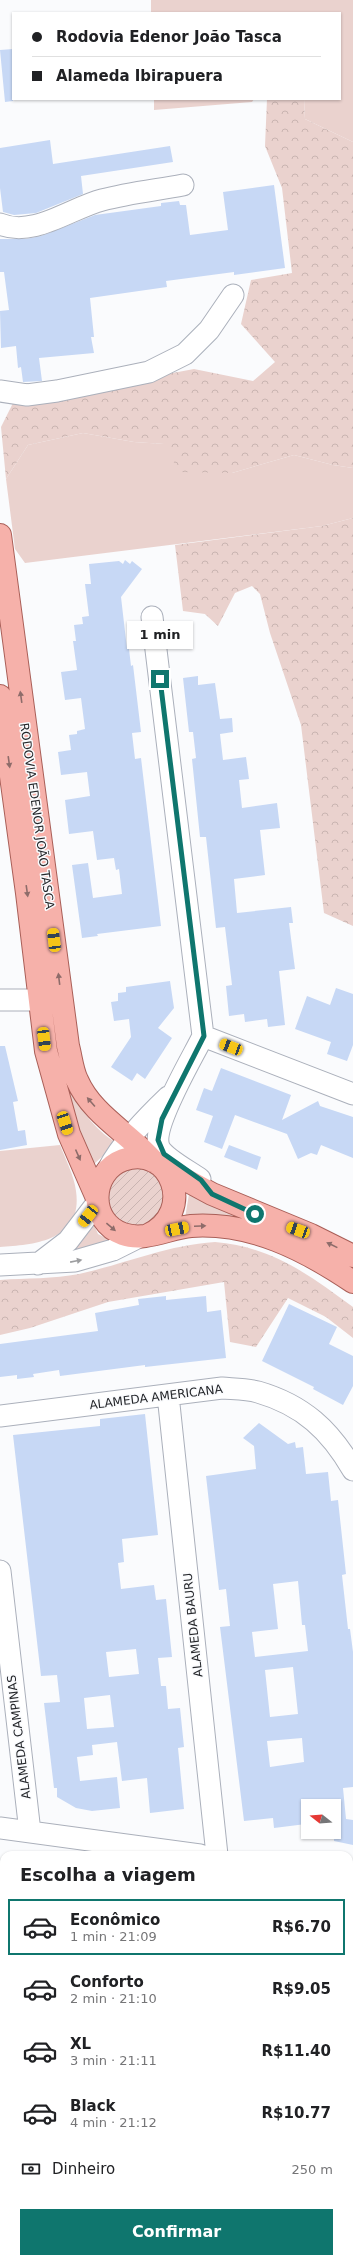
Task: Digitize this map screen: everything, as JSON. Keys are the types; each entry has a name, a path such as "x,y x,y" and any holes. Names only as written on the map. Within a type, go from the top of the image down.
{"main road":[{"name":"RODOVIA EDENOR JOÃO TASCA","path":"0,536 29,835 40,1000 46,1051 58,1099 69,1134 97,1200"},
{"name":"RODOVIA EDENOR JOÃO TASCA","path":"0,696 2,724 29,835 68,1046 76,1079 88,1100 157,1164 212,1194 312,1235 353,1256"},
{"path":"144,1236 164,1225 170,1218 175,1200 172,1181 157,1164 133,1158 124,1160 107,1171 101,1179 97,1200 101,1216 113,1230 130,1236 144,1236 189,1226 218,1225 237,1228 269,1236 328,1265 353,1282"}],"street":[{"path":"0,224 8,227 43,224 101,200 183,185"},
{"path":"0,391 27,396 149,372 184,354 209,330 233,295"},
{"path":"152,617 204,1036 175,1091 158,1130 159,1146 164,1154 201,1180 212,1194"},
{"path":"0,1000 40,1000"},
{"path":"204,1036 353,1094"},
{"path":"107,1171 114,1158 122,1132 147,1117 175,1091"},
{"path":"38,1264 68,1241 97,1200"},
{"path":"0,1265 38,1264 81,1260 113,1250 144,1236"},
{"name":"ALAMEDA AMERICANA","path":"0,1416 222,1388 257,1392 290,1404 316,1422 341,1449 353,1470"},
{"name":"ALAMEDA BAURU","path":"168,1395 217,1851"},
{"name":"ALAMEDA CAMPINAS","path":"0,1571 30,1832"},
{"path":"0,1828 170,1851"}],"green space":[{"path":"151,0 353,0 353,142 305,119 304,100 341,100 341,12 151,12"},
{"path":"154,100 253,100 252,102 154,110"},
{"path":"267,100 304,100 305,119 353,142 353,468 333,465 294,455 232,473 179,472 164,444 134,442 83,433 28,445 6,479 1,427 13,403 194,369 253,381 275,362 241,324 251,280 292,273 282,188 265,146"},
{"path":"83,433 134,442 165,444 232,473 294,455 333,465 353,468 353,518 322,526 25,563 15,549 6,479 28,445"},
{"path":"353,518 353,926 324,913 301,725 270,633 260,594 252,586 235,593 218,626 205,614 183,611 175,545 322,526"},
{"path":"40,896 68,1084 82,1110 94,1125 117,1143 94,1164 82,1138 56,1063"},
{"path":"60,1145 72,1174 76,1191 76,1207 72,1220 65,1230 54,1237 28,1244 0,1247 0,1151"},
{"path":"144,1166 160,1176 167,1200 148,1226 131,1228 109,1213 106,1187 117,1172"},
{"path":"189,1194 230,1213 314,1245 353,1267 353,1271 185,1218"},
{"path":"93,1222 98,1234 112,1241 75,1250"},
{"path":"215,1242 235,1245 272,1256 305,1273 353,1307 353,1338 326,1317 288,1298 256,1347 230,1342 224,1282 108,1302 30,1328 0,1335 0,1280 69,1276 180,1247"}],"building":[{"path":"12,49 13,101 5,102 0,50"},
{"path":"50,140 53,164 170,146 173,162 81,176 83,194 36,213 14,215 3,212 0,188 0,148"},
{"path":"274,185 285,268 234,275 234,272 166,281 167,287 90,298 94,337 91,337 94,353 39,358 42,381 23,382 21,367 18,368 16,346 1,348 0,311 9,310 4,272 0,272 0,239 26,239 41,236 95,215 161,206 161,203 179,201 180,205 186,205 190,235 228,230 223,192"},
{"path":"125,560 130,564 132,561 142,569 121,597 127,649 129,649 131,666 133,665 141,732 132,733 135,759 141,758 161,926 97,934 98,936 82,938 72,865 88,863 93,898 122,894 119,869 116,870 114,858 97,860 93,831 69,834 65,800 90,796 87,772 61,775 58,752 71,750 69,735 77,734 77,731 85,729 81,698 65,700 61,672 77,670 73,641 76,641 74,625 83,624 82,617 89,616 85,584 91,584 89,564 119,561 123,564"},
{"path":"198,676 198,685 215,683 220,719 232,718 233,732 220,734 223,760 246,757 249,779 239,780 242,808 277,803 280,828 260,830 265,875 234,879 237,913 291,907 293,923 289,923 295,969 279,971 285,1025 268,1027 267,1019 245,1022 244,1014 229,1016 226,986 232,985 225,927 216,928 206,837 200,837 192,759 196,758 193,732 189,732 183,678"},
{"path":"170,981 174,1008 158,1028 172,1038 145,1079 137,1073 132,1081 111,1067 131,1037 129,1019 114,1021 111,1002 118,1001 118,993 126,992 126,987"},
{"path":"336,988 353,994 353,1045 347,1061 327,1054 331,1042 295,1029 307,996 330,1005"},
{"path":"0,1046 5,1046 18,1101 13,1102 18,1131 25,1130 27,1145 0,1150"},
{"path":"221,1068 291,1095 282,1120 318,1101 320,1106 353,1117 353,1158 321,1145 317,1155 311,1153 298,1159 287,1134 235,1115 222,1149 204,1142 213,1116 196,1110 204,1088 212,1091"},
{"path":"229,1145 261,1157 257,1170 224,1157"},
{"path":"166,1296 166,1300 206,1296 207,1312 221,1310 226,1358 145,1367 145,1365 60,1376 59,1370 33,1374 34,1377 17,1379 17,1375 0,1377 0,1344 98,1331 95,1313 139,1305 138,1299"},
{"path":"289,1304 337,1327 329,1344 353,1356 353,1386 343,1405 313,1389 314,1387 262,1361"},
{"path":"145,1414 158,1535 122,1539 124,1562 118,1563 121,1589 154,1585 156,1600 166,1599 172,1657 158,1658 161,1686 166,1686 168,1709 180,1708 184,1747 178,1748 184,1809 150,1813 147,1778 122,1781 117,1742 92,1745 93,1755 77,1757 80,1781 117,1777 120,1808 92,1811 76,1808 57,1797 57,1788 54,1788 44,1703 60,1702 57,1675 41,1676 13,1435 100,1426 100,1419","holes":["136,1649 139,1674 109,1677 106,1652","110,1695 114,1727 87,1729 84,1698"]},
{"path":"259,1423 288,1444 295,1442 296,1448 303,1447 306,1474 328,1472 331,1501 338,1500 346,1574 342,1575 348,1629 350,1629 353,1652 353,1787 343,1788 346,1819 353,1820 353,1845 334,1841 334,1839 341,1839 341,1799 301,1799 301,1825 274,1828 273,1818 244,1821 220,1627 230,1626 226,1589 219,1590 206,1476 256,1469 254,1446 243,1438","holes":["298,1581 302,1625 305,1625 308,1651 255,1657 252,1632 278,1629 273,1584","293,1667 298,1714 270,1717 265,1670","302,1738 304,1762 270,1767 267,1741"]}],"route":[{"path":"160,679 204,1036 162,1119 158,1130 159,1146 164,1154 201,1180 212,1194 255,1214"}]}
